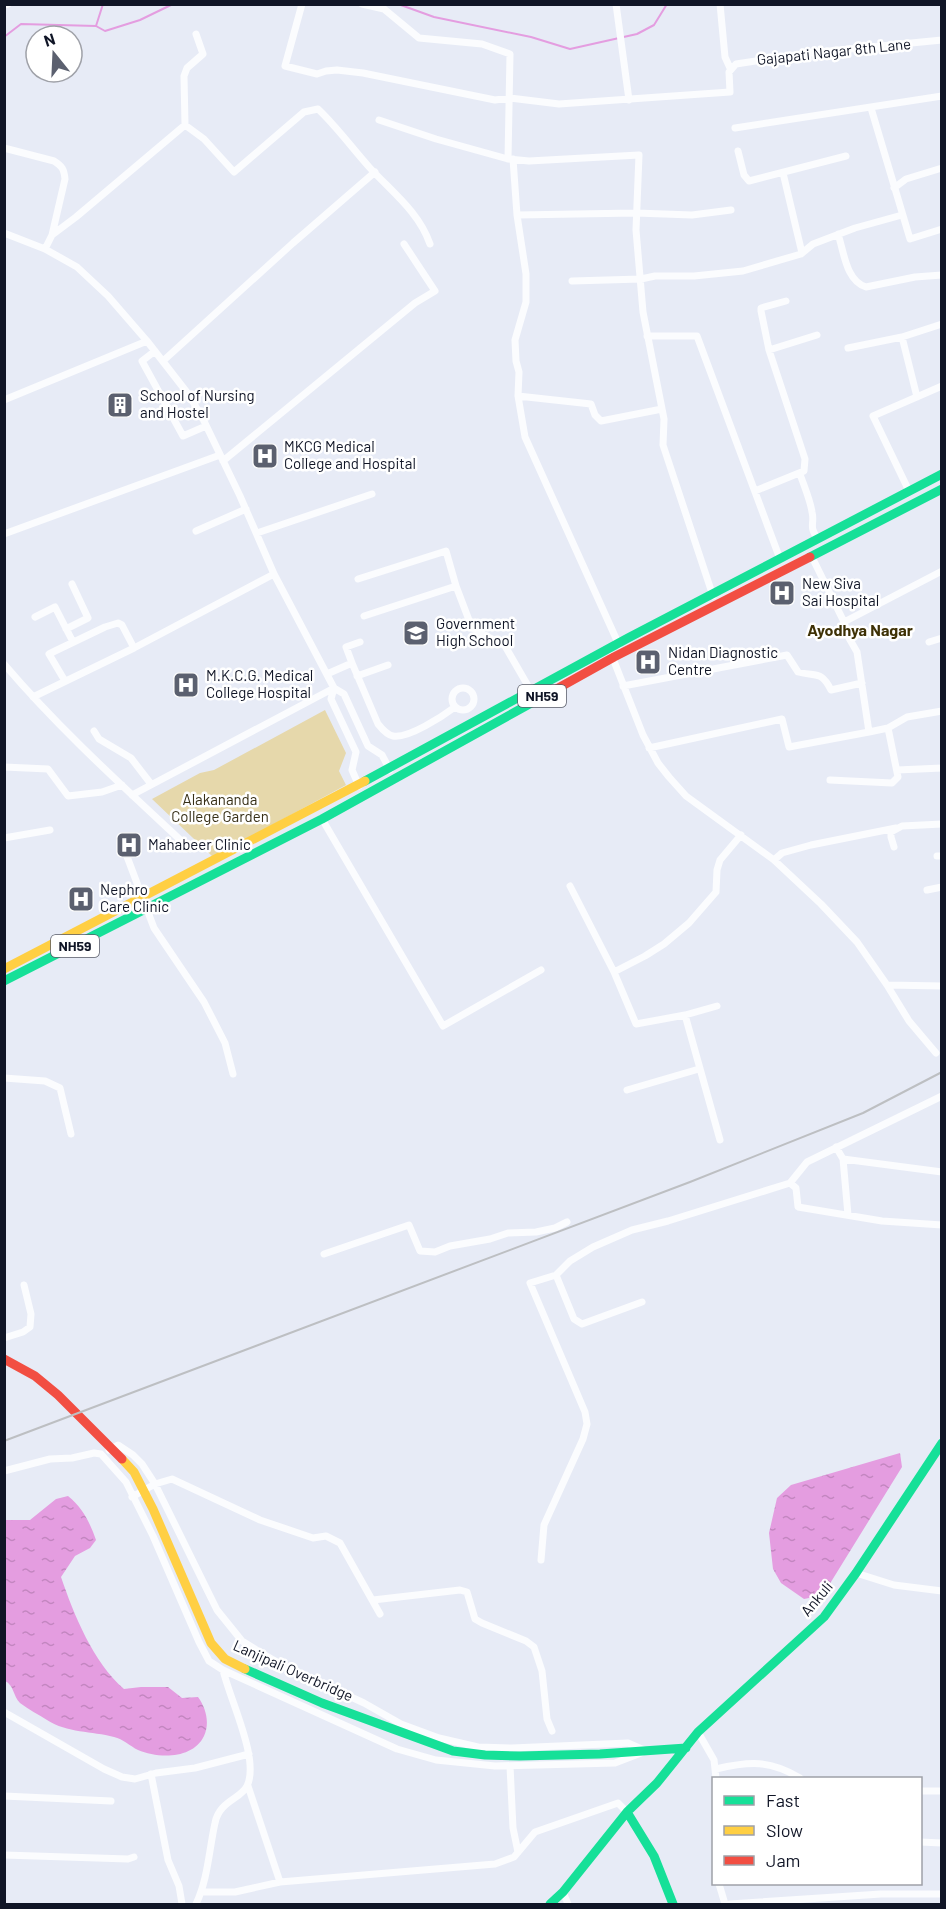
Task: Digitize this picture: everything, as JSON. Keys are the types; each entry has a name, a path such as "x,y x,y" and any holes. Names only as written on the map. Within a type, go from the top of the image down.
{"main road":[{"path":"141,897 358,785 604,651 621,648 712,594 942,474"},
{"name":"NH59","path":"4,981 218,874 364,797 614,657 621,648 717,603 942,489"},
{"name":"NH59","path":"4,969 141,897"},
{"name":"Lanjipali Overbridge","path":"4,1359 35,1376 52,1389 134,1472 145,1492 211,1643 225,1659 322,1703 406,1736 453,1751 520,1756 686,1748"},
{"name":"Ankuli","path":"550,1905 627,1812 657,1783 698,1732 824,1617 942,1443"},
{"path":"627,1812 654,1856 673,1905"}],"street":[{"path":"302,4 285,66 317,74 338,70 495,100 510,98 559,104 730,92 730,69 724,54 720,4"},
{"path":"362,4 384,9 420,38 482,44 510,54 511,159 526,274 526,302 515,340 519,372 518,396 525,437 621,648"},
{"path":"616,4 629,99"},
{"path":"185,125 184,76 187,68 203,54 196,34"},
{"name":"Gajapati Nagar 8th Lane","path":"730,69 739,63 809,53 942,40"},
{"path":"735,128 942,96"},
{"path":"871,108 909,239 942,230"},
{"path":"185,125 204,139 234,172 304,112 318,109 405,203 425,231 430,244"},
{"path":"378,120 436,139 511,159 639,155 636,230 643,312 664,419 663,445 712,594 717,603"},
{"path":"52,235 185,125"},
{"path":"4,148 54,161 64,170 65,179 52,235 45,249"},
{"path":"738,151 744,177 749,181 846,156"},
{"path":"894,188 906,179 942,168"},
{"path":"163,361 375,172"},
{"path":"783,173 802,253"},
{"path":"517,215 636,213 692,215 731,210"},
{"path":"572,281 694,276 743,271 802,253 813,244 838,234 902,215"},
{"path":"4,234 45,249 77,267 108,296 189,395 222,458 274,574 334,688 344,694 368,746 382,755 394,780"},
{"path":"838,234 851,278 858,284 866,286 942,275"},
{"path":"4,534 222,458 415,303 435,291 404,244"},
{"path":"755,491 804,471 805,459 769,350 761,308 786,301"},
{"path":"848,348 902,337 942,324"},
{"path":"769,350 817,335"},
{"path":"647,336 698,336 780,559"},
{"path":"902,337 917,397"},
{"path":"4,400 147,341"},
{"path":"155,351 142,361 183,436 206,426"},
{"path":"909,491 873,416 942,386"},
{"path":"518,396 591,404 595,415 601,421 662,409"},
{"path":"800,474 813,515 812,532 818,539"},
{"path":"257,533 372,494"},
{"path":"196,531 246,509"},
{"path":"358,579 446,551 472,628 506,646 531,691"},
{"path":"811,555 857,652 868,732"},
{"path":"844,622 942,571"},
{"path":"33,698 274,574"},
{"path":"66,629 88,618 72,584"},
{"path":"364,616 456,586"},
{"path":"35,617 55,607 74,642"},
{"path":"79,623 85,637"},
{"path":"65,681 49,654 118,623 122,625 134,648"},
{"path":"929,642 942,638"},
{"path":"360,642 346,647 378,724 384,731 393,736 404,735 455,707"},
{"path":"604,651 614,657 634,716 649,748 669,777 686,796 774,861 821,904 856,942 888,985 909,1021 936,1053"},
{"path":"623,686 788,655 798,672 815,673 825,678 831,690 862,682"},
{"path":"327,674 352,663"},
{"path":"4,664 33,698 190,849"},
{"path":"357,676 388,665"},
{"path":"132,795 334,688"},
{"path":"334,688 331,699 356,752 352,770 364,797"},
{"path":"649,748 782,719 789,747 888,728 907,717 942,711"},
{"path":"830,780 892,783 898,777 888,728"},
{"path":"94,731 99,739 131,758 151,784"},
{"path":"4,767 48,769 68,796 102,792 122,785"},
{"path":"897,770 942,768"},
{"path":"322,819 443,1026 541,970"},
{"path":"774,861 782,853 811,845 902,826 942,824"},
{"path":"894,847 891,832 896,828"},
{"path":"4,838 50,830"},
{"path":"614,972 664,944 689,923 716,892 720,860 741,836"},
{"path":"123,846 154,928 204,1002 218,1027 225,1043 233,1074"},
{"path":"207,864 218,874"},
{"path":"570,886 614,972 636,1024 685,1015 717,1006"},
{"path":"927,890 942,886"},
{"path":"888,985 942,986"},
{"path":"685,1015 720,1140"},
{"path":"627,1090 699,1069"},
{"path":"4,1078 45,1081 60,1088 71,1134"},
{"path":"541,1560 544,1525 583,1439 587,1424 585,1412 530,1283 556,1275 570,1261 607,1240 632,1230 790,1183 807,1162 942,1096"},
{"path":"836,1147 843,1159 848,1215"},
{"path":"843,1159 942,1172"},
{"path":"790,1183 796,1188 798,1208 882,1221 942,1225"},
{"path":"324,1254 409,1225 420,1251 435,1252 450,1246 490,1239 508,1233 536,1232 555,1228 567,1222"},
{"path":"556,1275 574,1319 582,1324 642,1302"},
{"path":"4,1338 23,1332 30,1327 31,1314 24,1285"},
{"path":"4,1471 50,1459 101,1454 118,1445 142,1464 155,1484 217,1610 242,1641 282,1665 339,1690 401,1724 439,1738 478,1747 512,1748 628,1743 646,1751"},
{"path":"101,1454 126,1482 153,1536 176,1593 204,1652 209,1661 223,1671 397,1749 436,1760 463,1764 510,1766 615,1763 646,1751"},
{"path":"132,1497 155,1484 172,1479 260,1520 313,1538 326,1536 333,1539 340,1543 380,1614"},
{"path":"856,1573 894,1585 942,1591"},
{"path":"373,1600 460,1590 467,1592 475,1619 526,1641 534,1647 542,1671 547,1719 552,1731"},
{"path":"196,1905 211,1853 215,1821 221,1809 246,1790 251,1778 249,1754 223,1671"},
{"path":"4,1712 122,1777 135,1779 152,1774 195,1768 249,1754"},
{"path":"698,1732 714,1760 716,1777"},
{"path":"716,1769 745,1763 762,1763 784,1769 797,1777"},
{"path":"510,1766 513,1828 518,1852"},
{"path":"152,1774 168,1860 179,1886 182,1905"},
{"path":"248,1786 280,1882"},
{"path":"922,1791 942,1791"},
{"path":"4,1796 111,1801"},
{"path":"201,1892 235,1892 280,1882 495,1864 514,1857 535,1832 618,1803 627,1812"},
{"path":"922,1842 942,1843"},
{"path":"4,1855 128,1859 134,1857"},
{"path":"719,1885 725,1905"},
{"path":"881,1894 882,1885"},
{"path":"563,1892 568,1905"},
{"path":"730,1905 881,1894 942,1894"}],"green space":[{"name":"Alakananda College Garden","path":"325,710 346,753 339,771 346,785 213,857 152,799 200,773 214,770"}],"water":[{"path":"900,1453 902,1467 826,1590 814,1597 804,1599 781,1583 773,1569 769,1533 777,1498 791,1485"},
{"path":"68,1496 85,1516 96,1540 90,1548 75,1556 61,1577 72,1607 94,1652 124,1689 168,1687 182,1698 198,1697 205,1711 207,1726 199,1744 184,1753 165,1756 146,1753 117,1738 55,1724 20,1703 10,1685 5,1681 5,1520 30,1520 56,1499"}],"waterway":[{"path":"96,26 103,4"},
{"path":"4,37 21,24 96,26 105,31 140,20 173,4"},
{"path":"398,4 434,17 531,37 570,49 637,34 654,25 667,4"}],"railway":[{"path":"4,1441 690,1182 863,1113 942,1072"}],"traffic: fast":[{"path":"365,781 628,638 942,474"},
{"path":"810,557 942,489"},
{"path":"4,981 322,819 553,691"},
{"path":"550,1904 563,1892 627,1812 657,1783 698,1732 824,1617 942,1443"},
{"path":"245,1669 322,1703 453,1751 520,1756 600,1754 686,1748"},
{"path":"627,1812 654,1856 673,1904"}],"traffic: slow":[{"path":"4,969 365,781"},
{"path":"122,1459 134,1472 153,1509 211,1643 225,1659 245,1669"}],"traffic: jam":[{"path":"553,691 614,657 810,557"},
{"path":"4,1359 35,1376 58,1395 122,1459"}],"place":[{"name":"School of Nursing and Hostel","path":"120,405"},
{"name":"MKCG Medical College and Hospital","path":"265,456"},
{"name":"New Siva Sai Hospital","path":"782,593"},
{"name":"Government High School","path":"416,633"},
{"name":"Nidan Diagnostic Centre","path":"648,662"},
{"name":"M.K.C.G. Medical College Hospital","path":"186,685"},
{"name":"Mahabeer Clinic","path":"129,845"},
{"name":"Nephro Care Clinic","path":"81,899"}],"district":[{"name":"Ayodhya Nagar","path":"860,630"}]}
